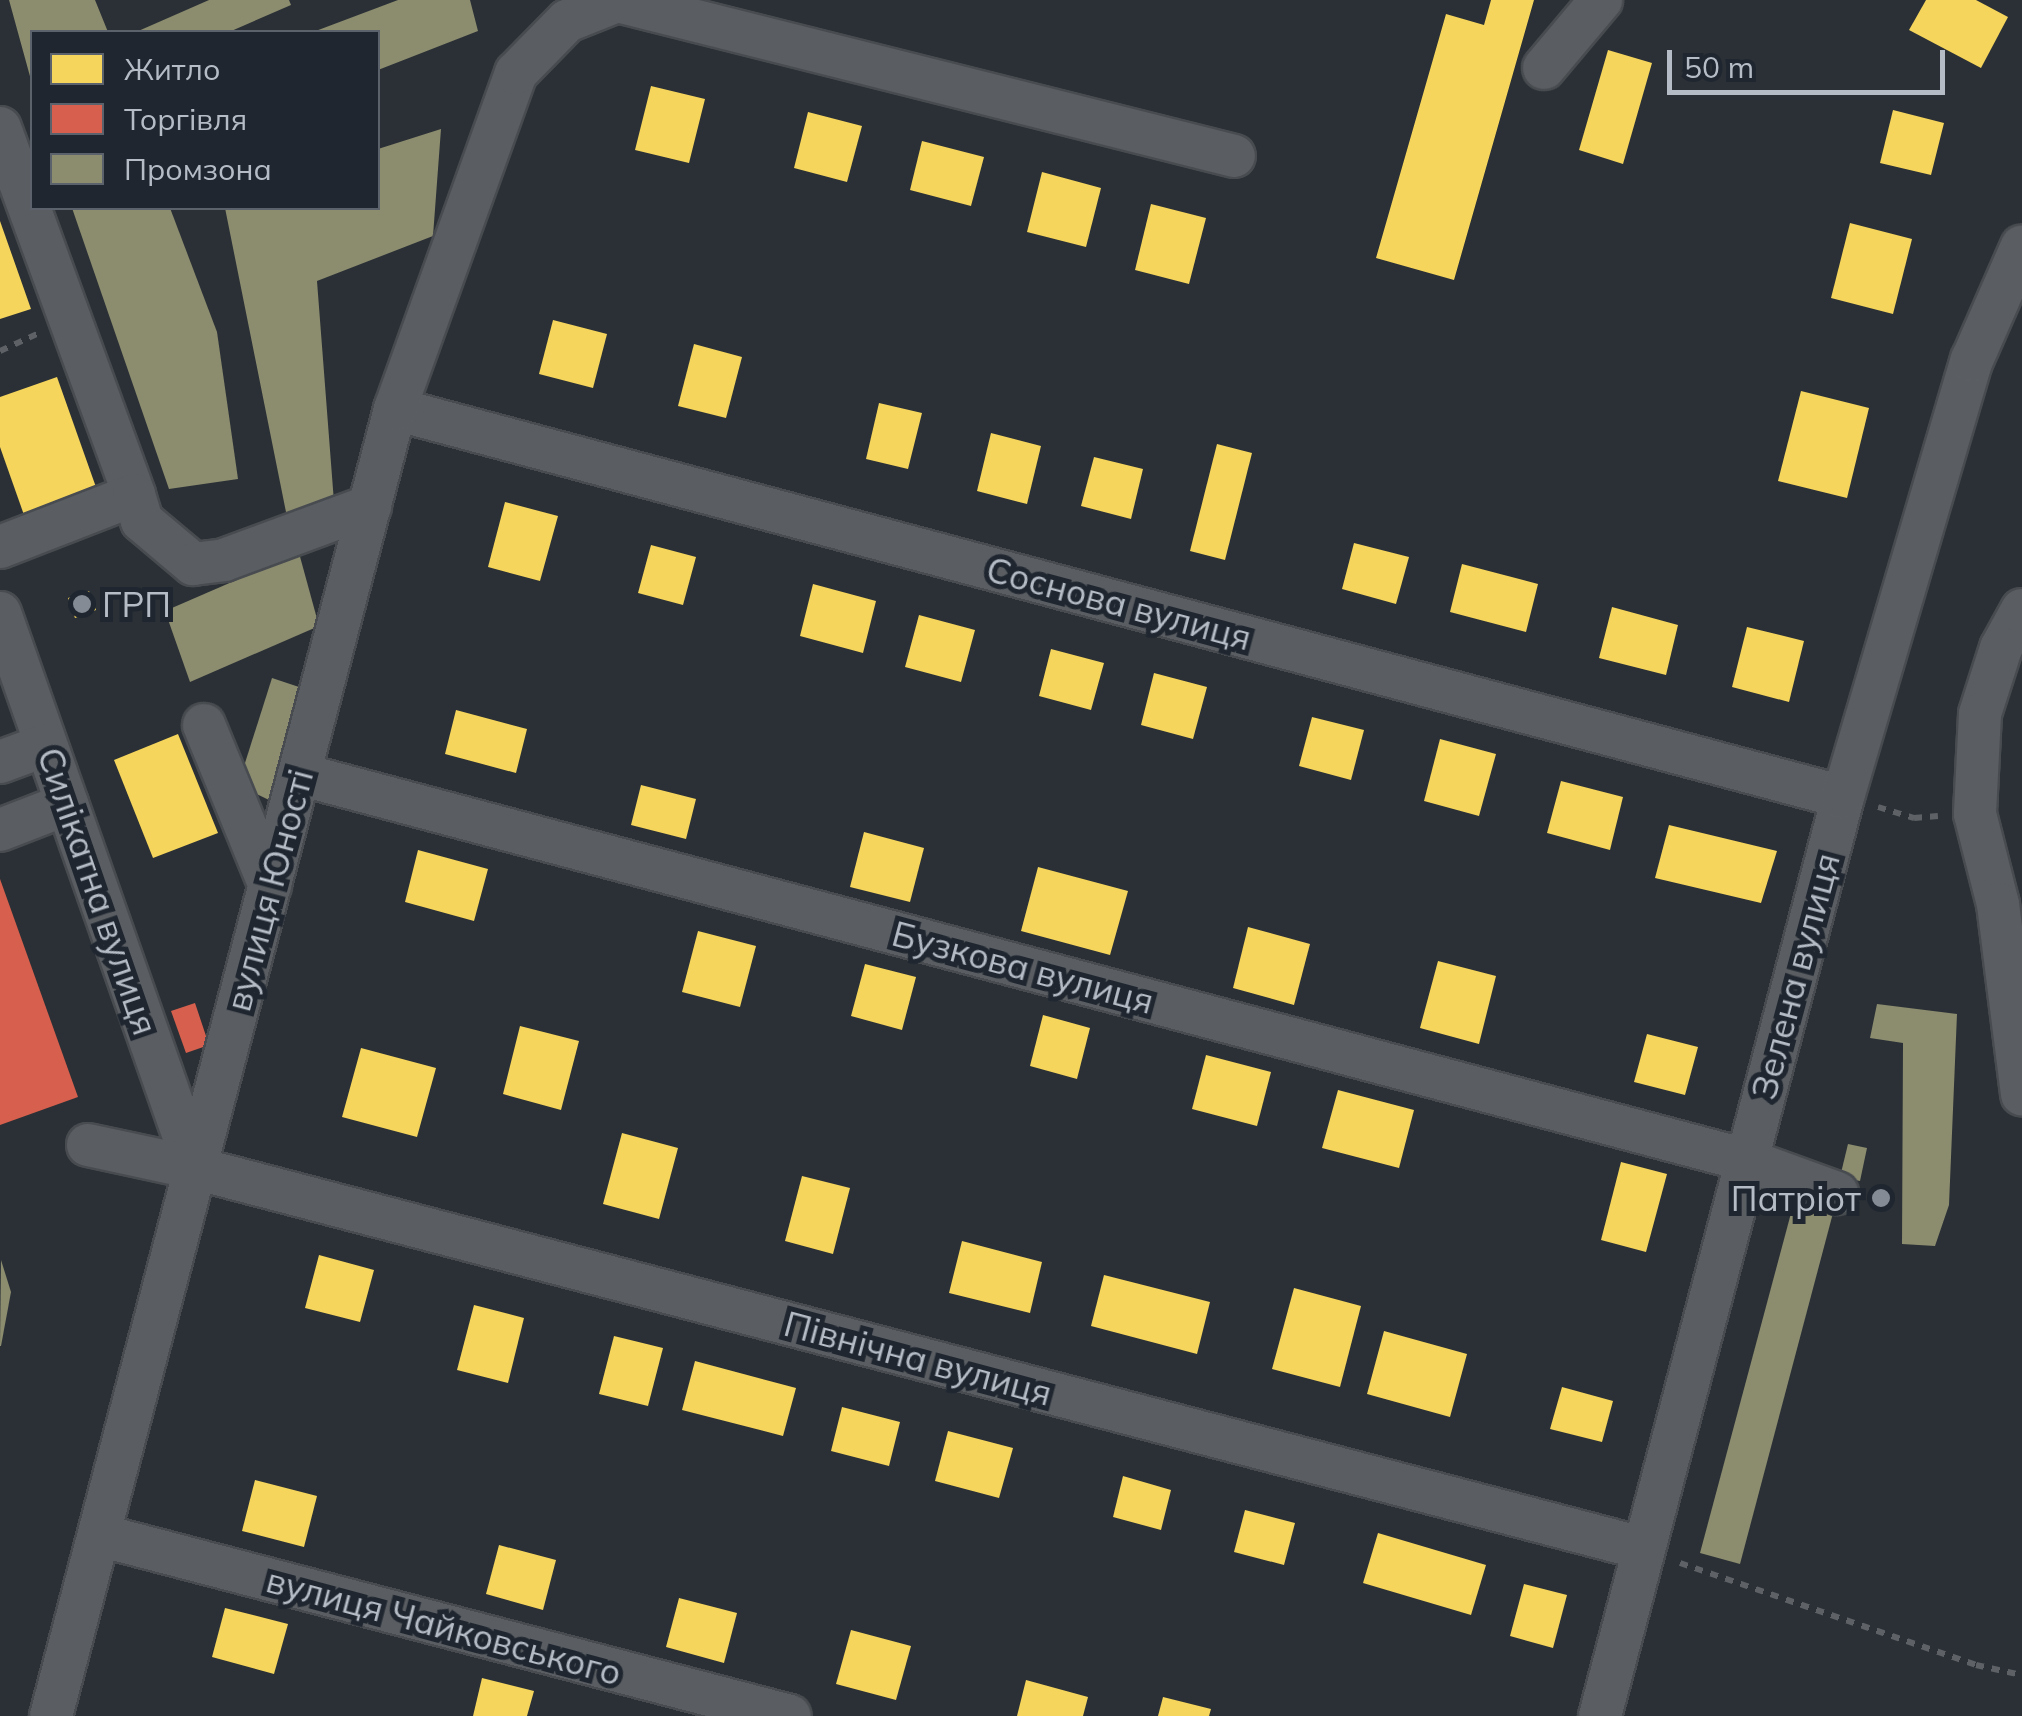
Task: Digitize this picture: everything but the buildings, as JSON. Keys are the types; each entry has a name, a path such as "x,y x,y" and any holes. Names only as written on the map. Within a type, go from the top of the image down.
{"street":[{"path":"1544,68 1600,0"},
{"name":"вулиця Юності","path":"51,1716 396,409 516,73 567,22 617,1 1234,156"},
{"path":"0,128 142,522 193,564 224,560 370,506"},
{"name":"Зелена вулиця","path":"1600,1716 1641,1548 1843,797 1972,360 2022,246"},
{"name":"Соснова вулиця","path":"396,409 1843,797"},
{"path":"0,547 134,495"},
{"path":"2022,610 2001,648 1980,714 1975,814 1998,904 2022,1094"},
{"name":"Силікатна вулиця","path":"0,614 195,1168"},
{"path":"204,725 270,886"},
{"path":"0,762 46,745"},
{"name":"Бузкова вулиця","path":"299,774 1746,1160 1837,1192"},
{"path":"0,830 67,804"},
{"name":"Північна вулиця","path":"88,1145 195,1168 1641,1548"},
{"name":"вулиця Чайковського","path":"98,1535 790,1716"}],"path":[{"path":"1843,797 1914,818 1975,814"},
{"path":"1641,1548 1714,1578 1976,1665 2022,1675"}],"place":[{"name":"ГРП","path":"82,604"},
{"name":"Патріот","path":"1881,1198"}]}
